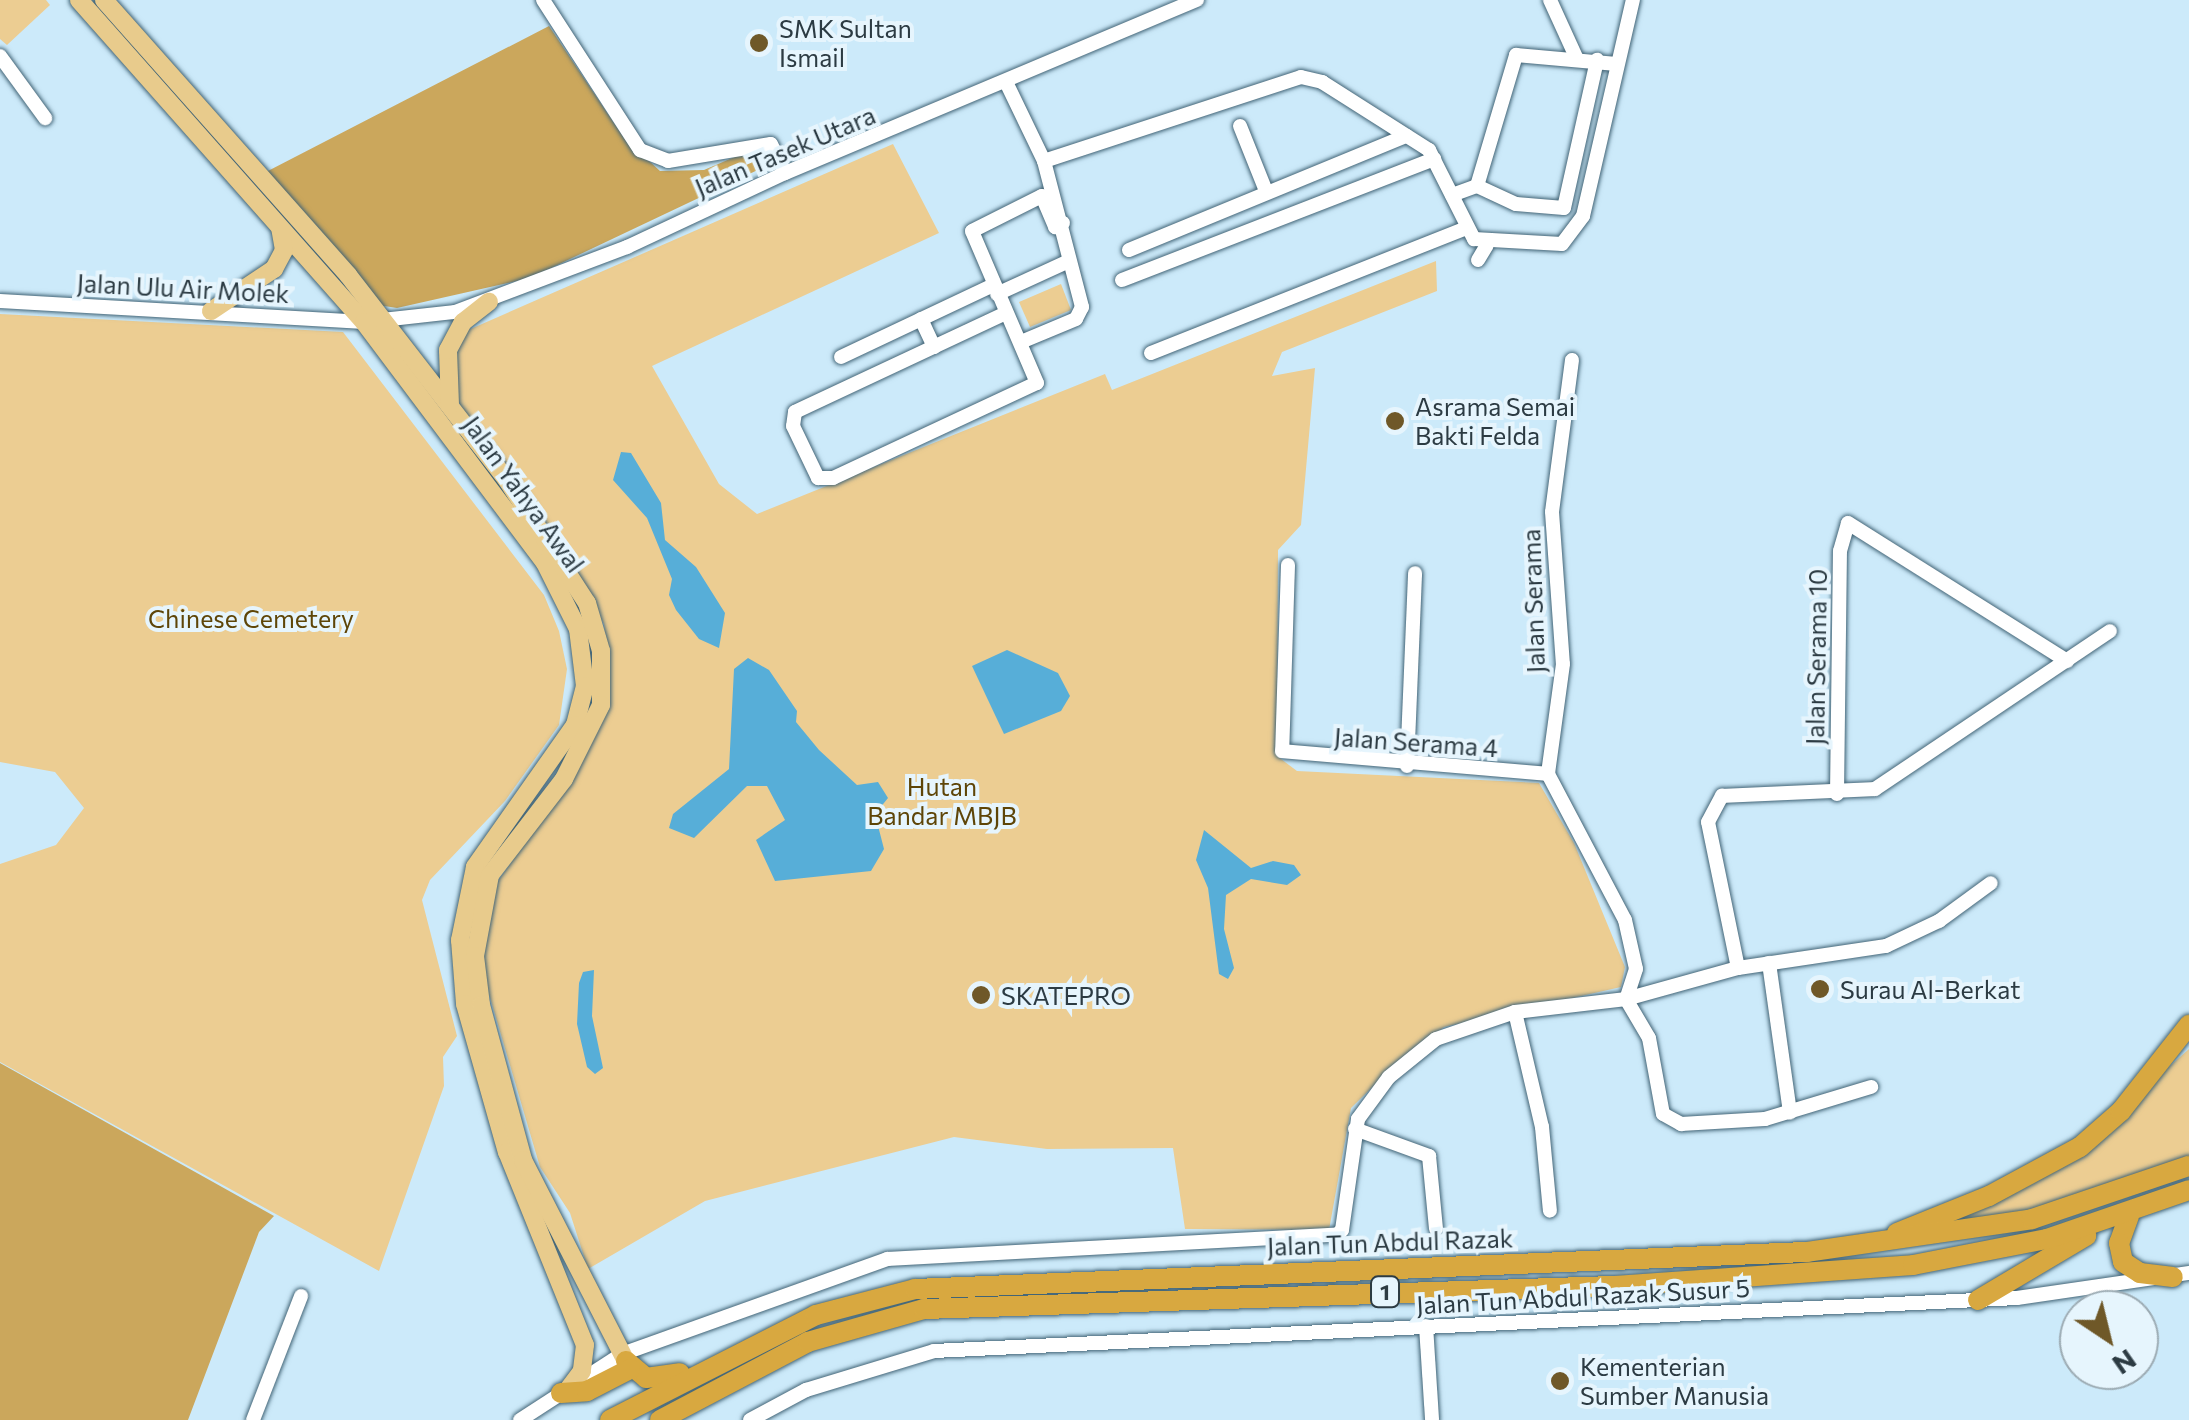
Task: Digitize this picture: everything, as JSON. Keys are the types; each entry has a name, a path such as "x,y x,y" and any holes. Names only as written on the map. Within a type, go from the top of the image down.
{"highway":[{"path":"1807,1252 1904,1232 2036,1173 2121,1111 2189,1025"},
{"name":"Jalan Tun Abdul Razak","path":"610,1420 726,1356 852,1302 993,1281 1807,1252 1944,1236 2077,1209 2189,1166"},
{"name":"Jalan Tun Abdul Razak","path":"660,1420 808,1342 924,1309 1768,1277 1913,1265 2119,1219 2189,1190"},
{"path":"1978,1300 2119,1219 2123,1262 2140,1273 2181,1275"},
{"path":"565,1391 587,1391 630,1358 640,1377 665,1378 726,1356"}],"main road":[{"name":"Jalan Yahya Awal","path":"80,0 364,322 566,595 583,648 585,686 575,725 475,867 460,940 465,1004 506,1152 585,1345 582,1371 565,1391"},
{"name":"Jalan Yahya Awal","path":"104,0 384,322 560,555 587,602 601,651 600,705 591,732 490,875 474,956 481,1006 524,1160 630,1358"},
{"path":"212,311 274,270 284,250 279,224"},
{"path":"450,406 448,350 463,322 488,302"}],"street":[{"path":"543,0 640,150 668,161 771,144 784,173"},
{"name":"Jalan Tasek Utara","path":"384,322 488,302 627,247 784,173 1197,0"},
{"path":"1550,0 1576,57"},
{"path":"1456,194 1477,186 1497,190 1516,204 1564,208 1607,62 1633,0"},
{"path":"1477,186 1516,55 1607,62"},
{"path":"0,56 46,118"},
{"path":"1044,161 1301,77 1322,82 1426,162 1456,194 1466,228 1487,245 1556,246 1577,228 1607,62"},
{"path":"1006,82 1044,161 1062,223 1079,316 1021,342"},
{"path":"1240,126 1266,191"},
{"path":"1129,250 1399,139"},
{"path":"1122,280 1426,162"},
{"path":"1006,313 792,414 820,480 1037,382 972,231 1042,196 1055,227 1062,223"},
{"path":"1150,353 1466,228"},
{"path":"1478,260 1487,245"},
{"path":"841,357 921,319 1070,261"},
{"name":"Jalan Ulu Air Molek","path":"0,301 384,322"},
{"path":"921,319 934,346"},
{"name":"Jalan Serama","path":"1548,774 1562,664 1552,512 1572,360"},
{"name":"Jalan Serama 10","path":"1837,794 1840,551 1848,523 2067,660"},
{"name":"Jalan Serama 4","path":"1288,565 1281,750 1407,766 1548,774"},
{"path":"1407,766 1414,573"},
{"path":"1738,968 1708,822 1722,796 1837,794 1875,789 2110,631"},
{"path":"1548,774 1624,920 1636,969 1626,999 1649,1038 1663,1114 1671,1122 1790,1113 1870,1088"},
{"path":"630,1358 854,1269 914,1254 1342,1230 1355,1129 1380,1087 1417,1051 1455,1030 1515,1012 1626,999 1738,968 1886,946 1939,921 1991,884"},
{"path":"1769,964 1790,1113"},
{"path":"1515,1012 1542,1127 1550,1210"},
{"path":"1355,1129 1429,1156 1436,1228"},
{"name":"Jalan Tun Abdul Razak Susur 5","path":"750,1420 806,1390 934,1351 1978,1300 2095,1292 2181,1275"},
{"path":"254,1420 301,1296"},
{"path":"1426,1326 1432,1420"},
{"path":"520,1420 565,1391"}],"green space":[{"path":"0,0 46,0 50,5 7,45 0,39"},
{"name":"Hutan Bandar MBJB","path":"893,144 939,233 652,366 719,484 757,514 1105,374 1112,390 1436,261 1437,291 1282,352 1272,376 1315,368 1301,525 1278,550 1277,756 1297,771 1539,783 1574,843 1625,967 1621,987 1444,1027 1396,1064 1351,1108 1329,1230 1185,1229 1173,1148 1047,1149 954,1137 705,1201 588,1269 570,1213 540,1167 478,957 488,895 573,776 609,664 604,624 552,531 461,407 448,372 466,331"},
{"path":"1061,284 1071,310 1030,327 1019,302"},
{"name":"Chinese Cemetery","path":"0,314 343,332 544,595 559,631 567,669 559,725 505,801 430,880 422,900 457,1036 443,1057 444,1086 379,1271 0,1062 0,864 56,845 84,808 55,772 0,762"},
{"path":"2189,1049 2189,1157 2090,1201 1914,1237 2078,1148"}],"shaded area":[{"path":"549,26 624,138 660,171 704,170 758,147 766,166 530,278 397,308 378,305 264,173"},
{"path":"0,1063 274,1216 259,1232 188,1420 0,1420"}],"water":[{"path":"621,452 631,453 661,503 665,540 696,567 725,613 719,648 699,639 676,610 669,595 672,579 647,518 613,480"},
{"path":"1007,650 1058,673 1070,696 1061,711 1004,734 972,666"},
{"path":"748,658 769,670 797,711 796,722 819,750 857,785 878,782 888,798 875,814 884,849 871,871 775,881 756,840 785,820 767,786 747,786 694,838 669,828 673,814 729,769 734,669"},
{"path":"1204,830 1251,868 1273,861 1294,865 1301,875 1287,885 1251,879 1226,895 1224,929 1234,968 1228,979 1219,974 1208,888 1196,860"},
{"path":"594,970 592,1016 603,1068 595,1074 587,1067 577,1024 579,983 583,972"}],"place":[{"name":"SMK Sultan Ismail","path":"759,43"},
{"name":"Asrama Semai Bakti Felda","path":"1395,421"},
{"name":"Surau Al-Berkat","path":"1820,989"},
{"name":"SKATEPRO","path":"981,995"},
{"name":"Kementerian Sumber Manusia","path":"1560,1381"}]}
